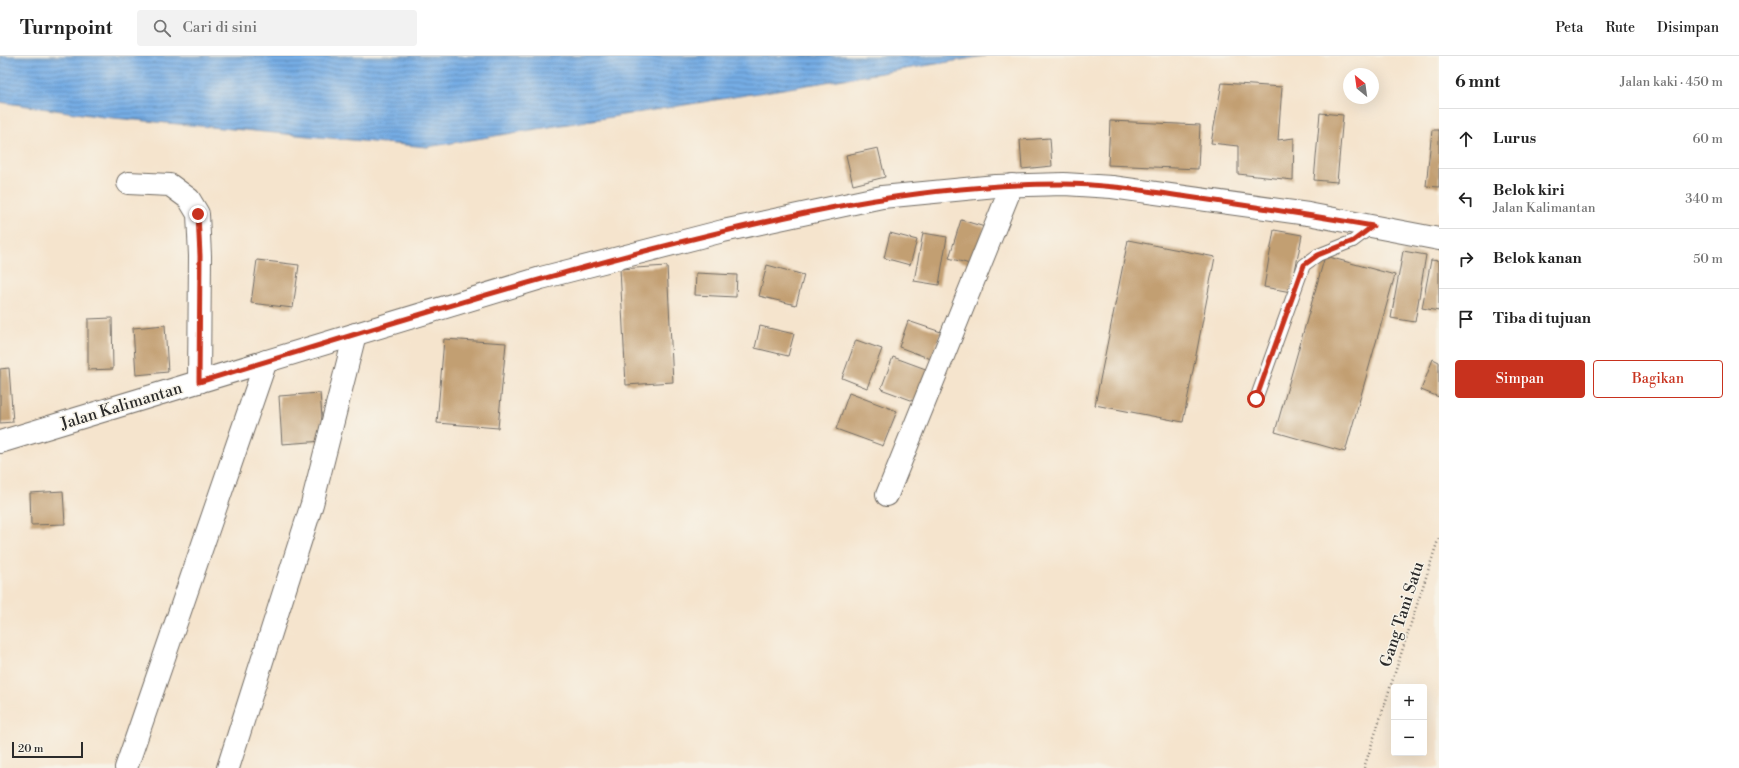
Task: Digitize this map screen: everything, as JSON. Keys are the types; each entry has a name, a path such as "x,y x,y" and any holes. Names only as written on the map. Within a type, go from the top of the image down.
{"street":[{"path":"128,183 170,185 189,199 198,214 200,250 199,382"},
{"name":"Jalan Kalimantan","path":"0,442 541,278 723,230 882,197 973,187 1064,184 1112,188 1308,214 1439,239"},
{"path":"887,495 1012,185"},
{"path":"228,768 312,504 355,334"},
{"path":"126,768 266,361"}],"lane":[{"path":"1256,399 1304,265 1318,255 1353,241 1373,226"}],"path":[{"name":"Gang Tani Satu","path":"1364,768 1439,537"}],"water":[{"path":"0,56 985,56 427,147 103,117 0,102"}],"building":[{"path":"1222,83 1282,87 1278,140 1294,138 1293,180 1238,174 1238,146 1211,143"},
{"path":"1320,113 1343,115 1337,182 1314,180"},
{"path":"1110,121 1200,125 1198,169 1108,165"},
{"path":"1432,130 1439,130 1439,187 1426,186"},
{"path":"1050,138 1052,166 1022,169 1020,140"},
{"path":"878,148 885,177 853,185 846,155"},
{"path":"961,220 985,227 973,265 949,258"},
{"path":"1274,230 1302,235 1291,292 1264,287"},
{"path":"890,233 917,240 910,265 884,258"},
{"path":"923,233 947,237 939,285 914,281"},
{"path":"1128,240 1215,257 1183,422 1095,405"},
{"path":"1403,251 1426,255 1415,322 1391,318"},
{"path":"1325,256 1395,275 1345,452 1275,432"},
{"path":"257,260 299,265 293,308 251,303"},
{"path":"1431,260 1439,261 1439,311 1422,308"},
{"path":"767,265 804,275 796,305 759,296"},
{"path":"667,266 673,382 626,385 620,269"},
{"path":"696,273 737,275 736,297 695,295"},
{"path":"112,318 113,369 88,370 88,319"},
{"path":"908,321 941,332 931,359 899,347"},
{"path":"165,325 168,372 136,375 133,328"},
{"path":"760,326 794,334 788,356 755,348"},
{"path":"444,339 506,343 498,428 437,423"},
{"path":"856,340 882,349 867,388 842,378"},
{"path":"893,357 931,371 919,403 881,389"},
{"path":"1433,359 1439,362 1439,397 1421,390"},
{"path":"9,368 13,422 0,423 0,369"},
{"path":"320,393 324,441 282,444 279,396"},
{"path":"849,393 897,411 883,446 836,429"},
{"path":"63,491 65,524 31,525 30,493"}],"route":[{"path":"198,214 200,232 199,382 541,278 723,230 882,197 973,187 1064,184 1159,193 1308,214 1373,226 1353,241 1318,255 1304,265 1296,283 1256,399"}]}
